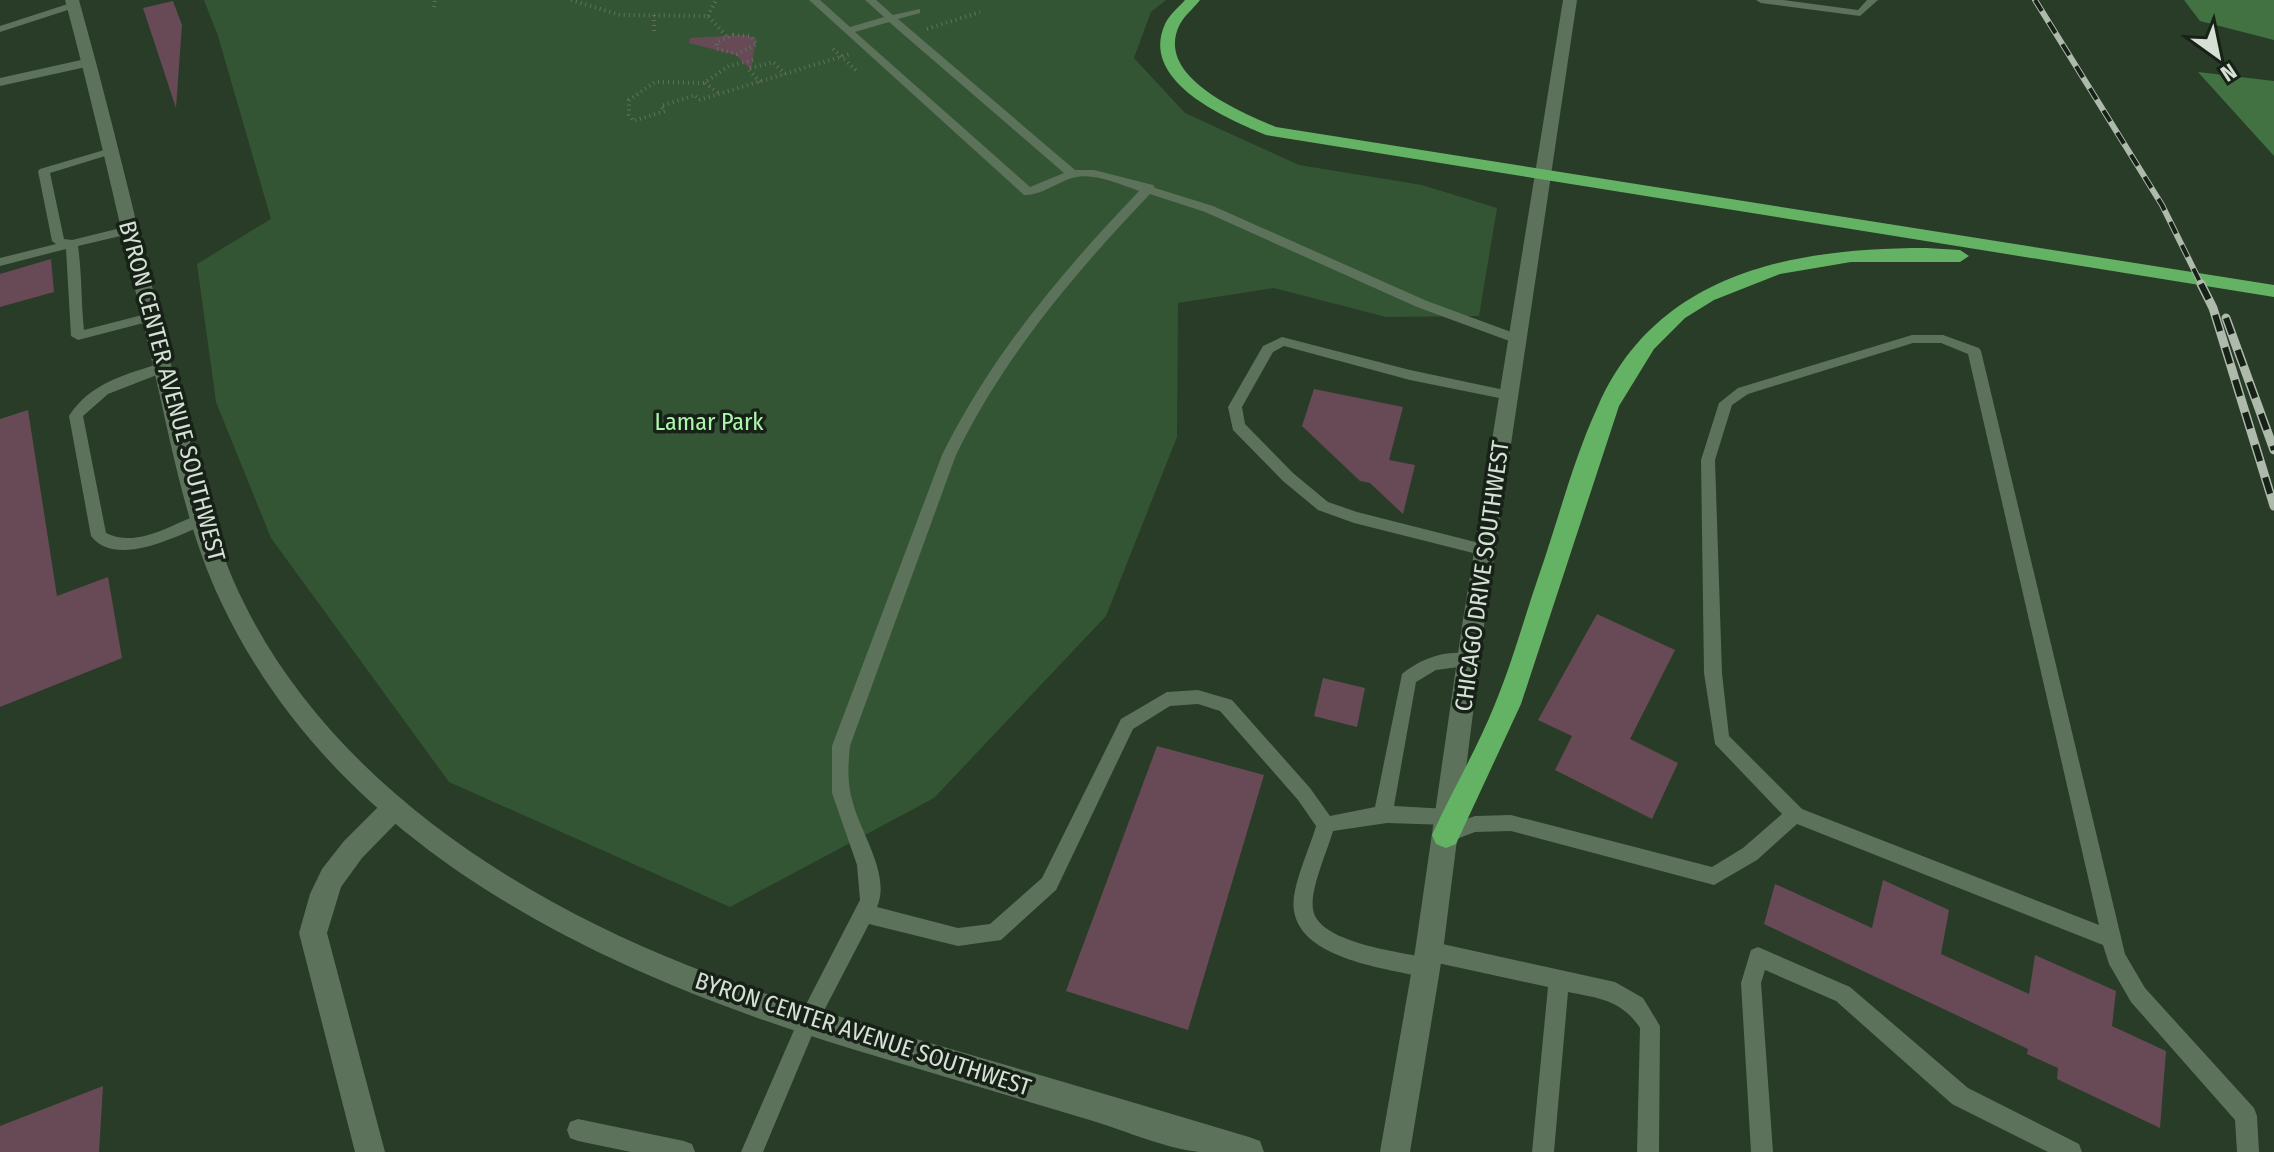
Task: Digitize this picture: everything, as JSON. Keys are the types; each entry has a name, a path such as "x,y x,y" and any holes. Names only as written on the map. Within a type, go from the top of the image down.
{"highway":[{"path":"1193,0 1180,11 1169,31 1169,55 1177,75 1199,96 1227,114 1272,131 2121,273 2274,304"},
{"path":"1447,826 1508,704 1608,406 1626,370 1650,340 1678,314 1714,292 1759,275 1811,262 1879,254 1937,254 1999,259 2274,291"}],"main road":[{"name":"CHICAGO DRIVE SOUTHWEST","path":"1395,1152 1428,960 1468,660 1570,0"},
{"name":"BYRON CENTER AVENUE SOUTHWEST","path":"73,3 90,62 162,368 203,519 230,598 262,659 289,698 342,760 394,808 487,876 580,929 678,976 808,1021 1249,1152"},
{"path":"0,82 90,62"},
{"path":"370,1152 313,933 317,904 331,875 394,808"}],"lane":[{"path":"814,0 1028,192 1072,174 1094,173 1149,188 1239,220 1422,304 1517,339"},
{"path":"870,0 1072,174"},
{"path":"1761,0 1860,13 1873,0"},
{"path":"0,29 73,3"},
{"path":"847,31 916,11"},
{"path":"111,151 44,171 58,241 71,244 78,336 150,317"},
{"path":"752,1152 808,1021 866,914 872,884 867,861 840,791 838,766 841,746 949,455 969,410 1023,328 1149,188"},
{"path":"0,262 129,230"},
{"path":"2111,939 1795,815 1721,739 1713,673 1708,460 1726,403 1743,391 1912,339 1943,339 1974,351 2116,957 2138,995 2246,1116 2248,1152"},
{"path":"1485,550 1354,517 1323,506 1288,477 1238,426 1235,407 1268,349 1282,341 1296,342 1410,375 1509,395"},
{"path":"162,368 111,386 92,398 76,416 99,536 113,544 139,542 203,519"},
{"path":"1383,814 1408,679 1424,665 1442,660 1468,660"},
{"path":"866,914 958,937 994,933 1049,884 1127,724 1167,699 1198,697 1226,705 1304,794 1326,825"},
{"path":"1326,825 1361,815 1383,814 1447,826 1511,823 1714,876 1750,854 1795,815"},
{"path":"1326,825 1303,909 1310,929 1337,947 1615,992 1643,1011 1650,1026 1648,1152"},
{"path":"1762,1152 1751,983 1758,957 1843,994 1960,1096 2071,1152"},
{"path":"1543,1152 1559,981"},
{"path":"578,1130 684,1152"}],"path":[{"path":"434,7 435,0"},
{"path":"571,0 598,12 708,16 727,37"},
{"path":"708,16 716,0"},
{"path":"909,36 980,12"},
{"path":"654,15 654,32"},
{"path":"740,34 755,38 754,48 745,53 719,52 716,46 727,37 740,34"},
{"path":"833,49 858,72"},
{"path":"720,94 704,83 661,81 649,84 629,100 629,115 633,121 665,111 661,106 695,95 699,100 720,94 760,82 841,56 866,49"},
{"path":"745,53 759,66"},
{"path":"704,83 729,66 753,60"},
{"path":"760,82 748,69 773,62 785,74"}],"green space":[{"name":"Lamar Park","path":"204,0 1166,0 1151,12 1134,58 1185,113 1299,165 1422,185 1497,208 1479,316 1386,317 1274,288 1178,303 1177,437 1106,616 934,798 730,907 449,782 271,538 216,402 197,264 271,219 218,36"}],"shaded area":[{"path":"2184,0 2274,0 2274,40 2200,21"},
{"path":"2198,72 2274,81 2274,156"}],"building":[{"path":"173,1 182,25 176,108 143,8"},
{"path":"744,35 756,38 751,70 736,55 689,43 690,38"},
{"path":"51,259 54,292 0,307 0,274"},
{"path":"1314,389 1403,407 1389,460 1415,465 1403,514 1370,483 1360,481 1302,426"},
{"path":"28,410 57,596 108,577 122,658 0,707 0,419"},
{"path":"1597,614 1675,650 1630,739 1678,763 1652,819 1555,770 1572,736 1538,720"},
{"path":"1323,678 1365,688 1357,727 1314,716"},
{"path":"1157,746 1264,775 1188,1030 1066,991"},
{"path":"1883,880 1949,910 1941,954 2029,994 2035,955 2116,991 2112,1026 2166,1051 2160,1128 2057,1079 2058,1068 2027,1054 2028,1049 1764,924 1775,884 1872,928"},
{"path":"103,1086 99,1152 0,1152 0,1126"}],"railway":[{"path":"2035,0 2162,205 2202,286"},
{"path":"2202,286 2213,308 2274,506"},
{"path":"2226,318 2274,450"}]}
